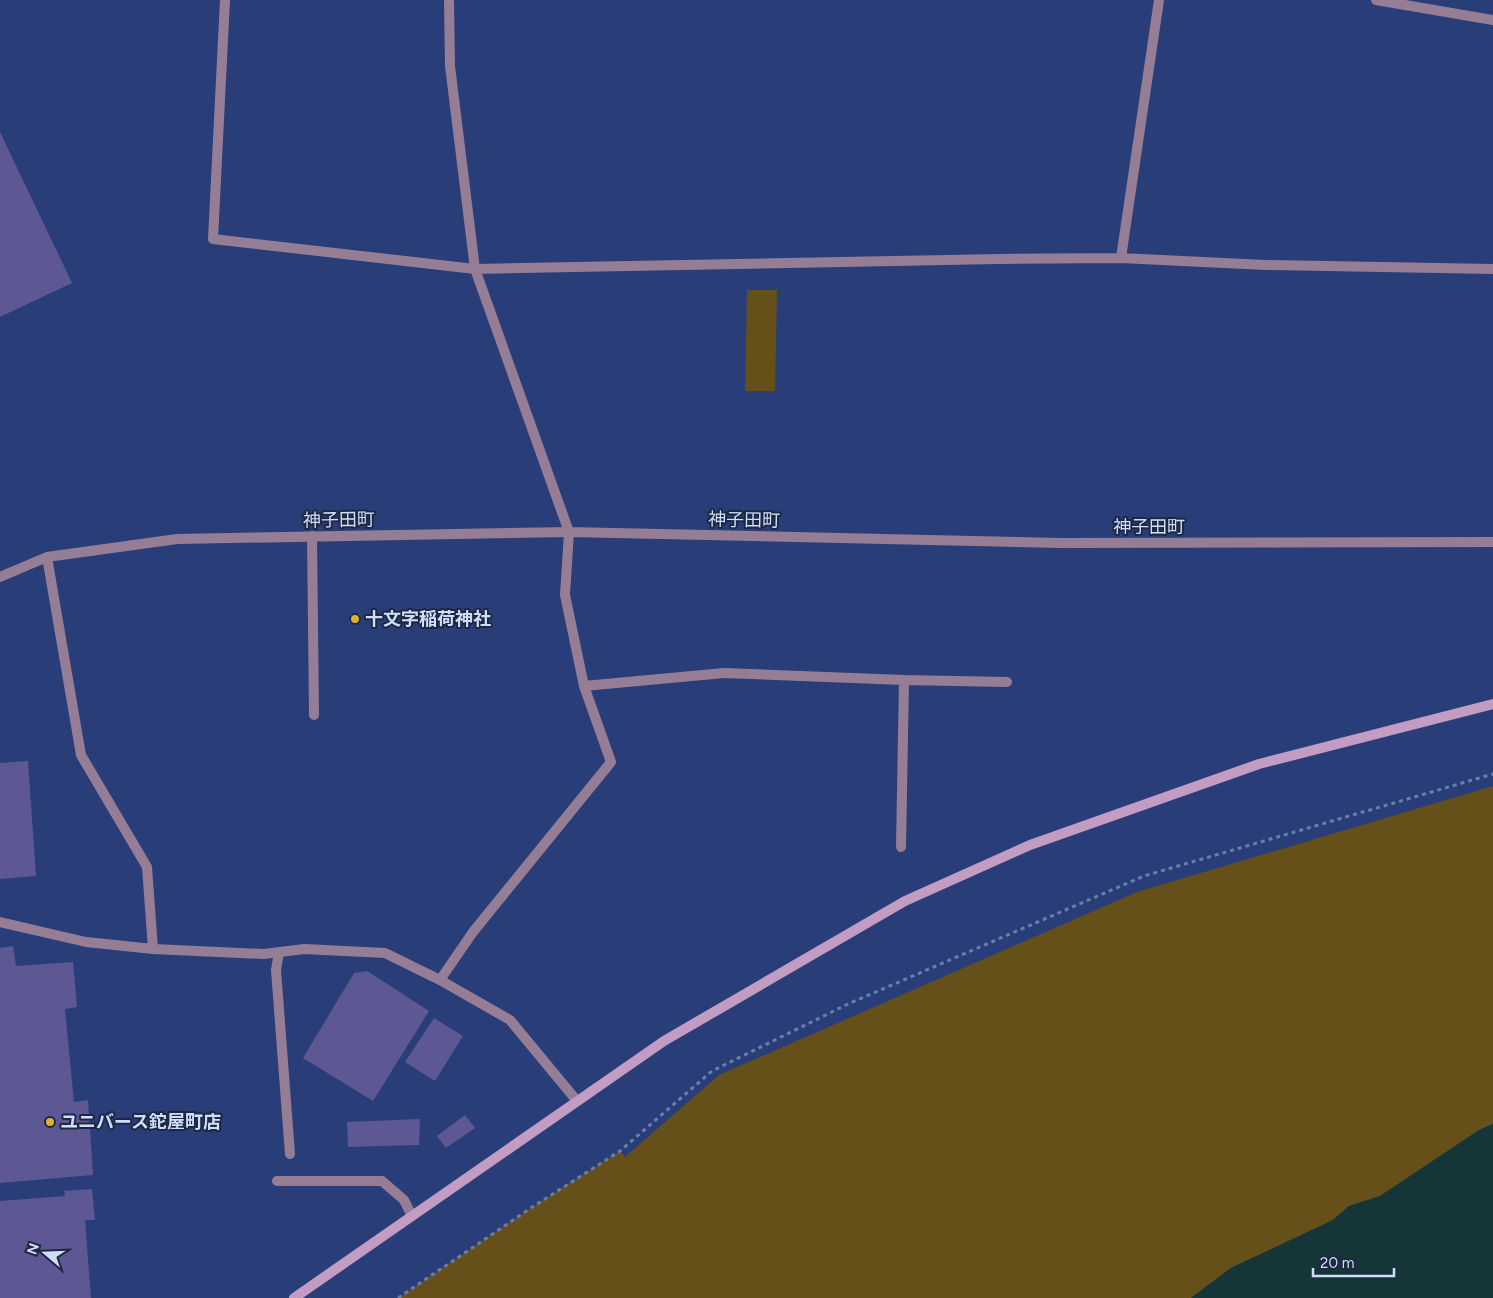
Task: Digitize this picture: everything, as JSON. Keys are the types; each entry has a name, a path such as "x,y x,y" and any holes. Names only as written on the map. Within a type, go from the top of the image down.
{"street":[{"path":"226,0 213,239 475,269 1121,258 1265,265 1493,269"},
{"path":"440,980 473,932 612,762 584,686 565,596 569,532 475,269 450,66 449,0"},
{"path":"1121,258 1159,0"},
{"path":"1376,0 1493,20"},
{"name":"神子田町","path":"0,577 47,557 177,539 569,532 1061,543 1493,542"},
{"path":"312,536 314,715"},
{"path":"47,557 82,755 147,867 153,949"},
{"path":"584,686 724,672 904,680 1007,682"},
{"path":"901,847 904,680"},
{"path":"294,1298 664,1041 905,901 1030,846 1259,764 1493,704"},
{"path":"0,922 86,942 153,949 264,954 304,950 385,953 440,980 510,1020 577,1102"},
{"path":"279,952 276,970 290,1154"},
{"path":"277,1181 382,1182 404,1200 412,1216"}],"path":[{"path":"398,1298 534,1206 620,1151 712,1071 848,1004 1144,876 1493,774"}],"shaded area":[{"path":"747,290 777,290 775,391 745,391"},
{"path":"1493,786 1493,1124 1479,1130 1380,1196 1349,1206 1333,1220 1231,1268 1191,1298 398,1298 534,1206 620,1151 625,1157 719,1075 1137,892"},
{"path":"1493,1124 1493,1298 1191,1298 1231,1268 1333,1220 1349,1206 1380,1196 1479,1130"}],"building":[{"path":"0,132 72,283 0,317"},
{"name":"十文字稲荷神社","path":"350,614 360,614 360,623 349,623"},
{"path":"28,761 36,876 0,879 0,763"},
{"path":"13,946 16,966 73,962 77,1007 65,1009 74,1102 88,1100 93,1175 0,1183 0,948"},
{"path":"367,971 429,1011 373,1101 303,1058 354,973"},
{"path":"434,1018 463,1036 435,1081 405,1062"},
{"path":"465,1115 475,1128 446,1148 437,1136"},
{"path":"420,1119 419,1145 348,1147 347,1122"},
{"path":"92,1189 95,1220 85,1220 91,1298 0,1298 0,1201 65,1196 64,1191"}],"place":[{"name":"十文字稲荷神社","path":"355,619"},
{"name":"ユニバース鉈屋町店","path":"50,1122"}]}
